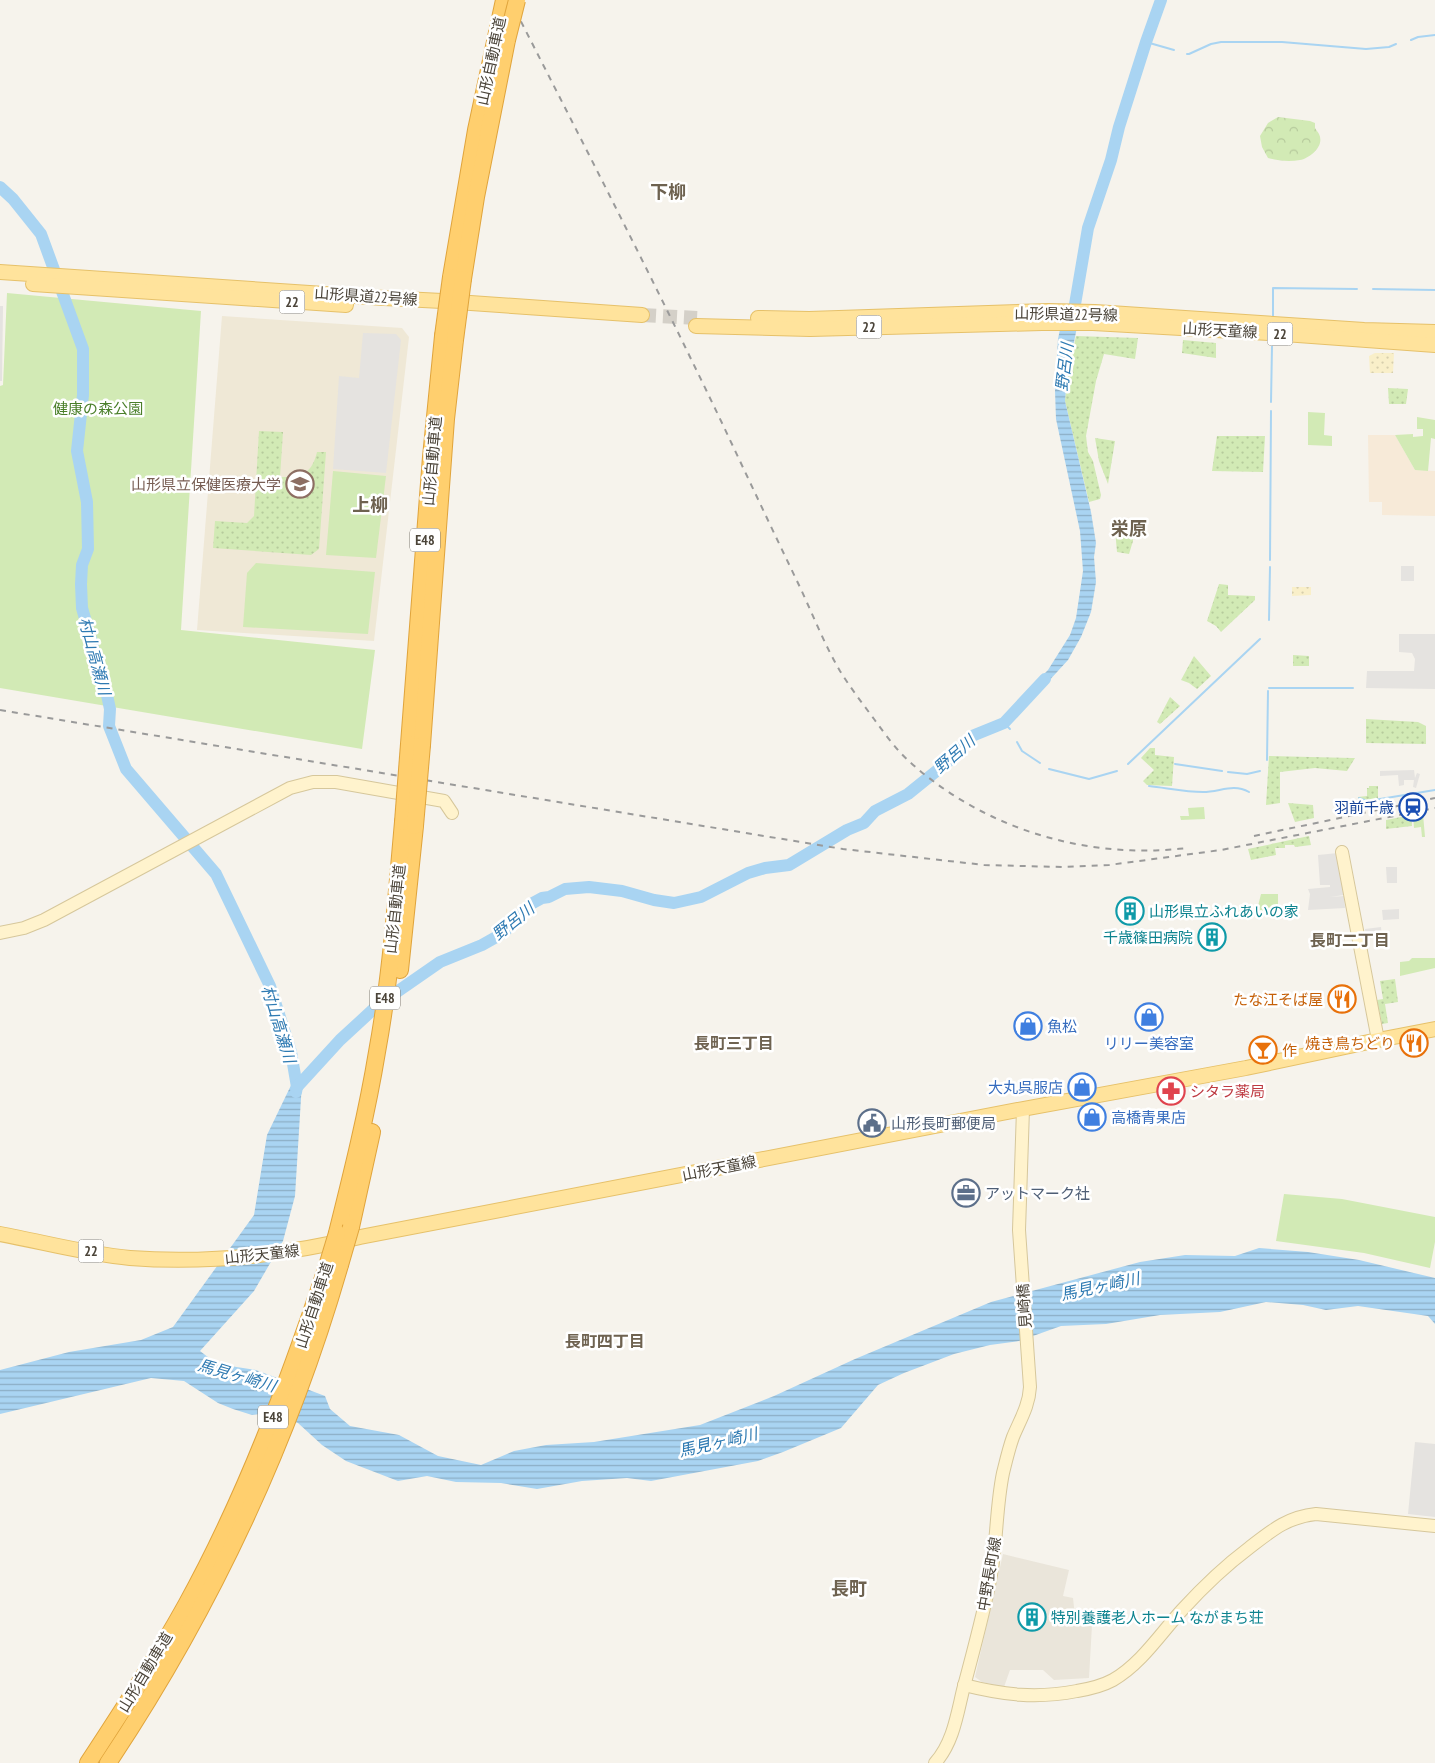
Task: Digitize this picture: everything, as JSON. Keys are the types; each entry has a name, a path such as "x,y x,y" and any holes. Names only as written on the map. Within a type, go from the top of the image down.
{"highway":[{"name":"山形自動車道","path":"108,1763 193,1608 234,1526 256,1461 319,1313 367,1160 391,1038 404,933 431,457 457,278 478,189 502,37 504,0"},
{"name":"山形自動車道","path":"502,37 517,0"},
{"name":"山形自動車道","path":"344,1230 353,1172 378,1051 409,824"},
{"name":"山形自動車道","path":"88,1763 142,1679 178,1633"}],"main road":[{"name":"山形県道22号線","path":"0,272 22,279 96,289 642,319 109,279 22,279 0,281"},
{"name":"山形県道22号線","path":"697,322 1048,317 1435,332"},
{"name":"山形県道22号線","path":"1094,318 1124,325"},
{"name":"山形天童線","path":"1124,325 1435,345"},
{"name":"山形天童線","path":"0,1234 128,1258 228,1259 319,1247 360,1237 1023,1109 1246,1068 1435,1029"}],"street":[{"path":"0,933 24,928 44,920 290,788 313,782 336,782 444,801 452,813"},
{"path":"1342,852 1378,1040"},
{"name":"見崎橋","path":"1023,1109 1019,1230 1029,1381"},
{"name":"中野長町線","path":"934,1763 949,1740 964,1685 990,1577 995,1549 998,1499 1003,1472 1014,1436 1030,1396 1029,1381"},
{"path":"964,1685 1007,1695 1043,1696 1098,1686 1114,1679 1143,1654 1190,1602 1234,1560 1289,1520 1316,1514 1435,1526"}],"shaded area":[{"path":"0,306 3,306 2,381 0,381"},
{"name":"山形県立保健医療大学","path":"222,316 402,328 409,337 374,641 197,630"},
{"path":"363,333 396,334 401,340 386,473 333,469 339,376 359,378"},
{"path":"1368,435 1395,435 1415,470 1435,471 1435,516 1382,515 1382,502 1369,502"},
{"path":"1401,566 1414,566 1414,581 1401,581"},
{"path":"1399,634 1435,634 1435,689 1366,688 1367,671 1414,671 1415,659 1412,653 1399,652"},
{"path":"1414,770 1415,778 1417,773 1420,774 1416,788 1413,787 1414,780 1404,780 1404,785 1399,786 1398,775 1380,776 1380,771"},
{"path":"1338,853 1344,895 1330,897 1344,896 1345,908 1308,910 1310,894 1308,889 1330,887 1330,885 1320,885 1318,855"},
{"path":"1386,867 1397,867 1397,883 1387,883"},
{"path":"1399,909 1399,919 1383,920 1382,910"},
{"path":"1381,927 1382,937 1366,939 1365,929"},
{"path":"1415,1442 1435,1444 1435,1517 1408,1514"},
{"path":"1003,1554 1069,1570 1063,1596 1073,1598 1075,1617 1092,1625 1089,1678 1054,1680 1043,1670 1010,1670 1004,1687 982,1682 975,1677"}],"green space":[{"path":"1278,117 1315,123 1315,128 1320,138 1316,151 1304,159 1296,161 1268,158 1262,147 1260,136 1268,123"},
{"name":"健康の森公園","path":"7,293 201,311 181,630 375,650 362,749 0,688 0,386 3,385"},
{"path":"1076,336 1138,338 1135,359 1104,354 1096,381 1086,436 1088,452 1093,461 1101,495 1100,499 1089,502 1065,401 1067,377"},
{"path":"1183,340 1216,343 1216,358 1182,353"},
{"path":"1388,388 1408,389 1406,404 1389,404"},
{"path":"1308,412 1325,413 1324,435 1332,436 1332,446 1308,445"},
{"path":"1417,417 1435,420 1435,439 1431,438 1428,471 1415,470 1395,435 1413,434 1413,437 1423,436 1423,429 1417,429"},
{"path":"259,431 283,432 280,477 305,473 312,465 317,452 326,452 319,549 311,555 213,548 215,521 247,523 254,516"},
{"path":"1217,436 1265,436 1263,472 1212,471"},
{"path":"1095,438 1115,441 1108,484 1099,461"},
{"path":"333,471 386,476 376,558 326,555"},
{"path":"1115,529 1133,531 1133,541 1129,554 1117,552"},
{"path":"256,563 375,572 368,634 243,627 247,573"},
{"path":"1219,584 1228,585 1228,595 1255,596 1255,600 1221,632 1216,626 1207,621"},
{"path":"1293,655 1309,656 1309,666 1293,666"},
{"path":"1194,656 1211,676 1197,689 1181,680"},
{"path":"1170,697 1180,706 1160,724 1157,722"},
{"path":"1366,719 1418,722 1426,726 1426,744 1366,743"},
{"path":"1150,748 1155,748 1155,755 1174,757 1172,786 1147,785 1143,781 1154,770 1141,758"},
{"path":"1269,756 1355,758 1347,771 1315,768 1280,772 1280,803 1266,805"},
{"path":"1369,786 1378,786 1378,802 1359,807 1358,797 1367,796 1367,788"},
{"path":"1288,803 1313,805 1314,818 1295,822"},
{"path":"1204,807 1205,819 1181,820 1180,816 1189,816 1188,808"},
{"path":"1423,814 1425,837 1422,837 1421,827 1414,828 1413,815"},
{"path":"1411,815 1412,826 1386,829 1386,820"},
{"path":"1309,836 1311,845 1295,847 1294,845 1285,845 1285,848 1275,848 1276,855 1251,860 1248,849"},
{"path":"1261,894 1278,894 1278,914 1264,914 1257,910"},
{"path":"1412,958 1435,958 1435,968 1400,976 1400,962 1409,961"},
{"path":"1395,979 1398,1002 1385,1004 1388,1023 1382,1024 1377,1000 1383,999 1380,981"},
{"path":"1284,1194 1342,1199 1435,1217 1435,1242 1430,1268 1364,1253 1276,1241"}],"sand":[{"path":"1375,353 1394,353 1393,373 1370,373 1369,356"},
{"path":"1292,587 1311,587 1311,595 1292,596"}],"water":[{"path":"1065,305 1081,307 1067,377 1065,401 1091,512 1096,543 1094,557 1096,582 1091,612 1081,637 1068,660 1036,695 1031,687 1048,670 1070,635 1076,618 1083,571 1080,531 1056,419 1055,391 1058,339"},
{"name":"馬見ヶ崎川","path":"295,1077 302,1082 295,1196 283,1241 254,1291 200,1351 217,1364 256,1370 325,1396 330,1409 350,1426 399,1435 438,1456 481,1465 514,1451 546,1445 594,1442 700,1425 774,1396 855,1359 991,1302 1140,1262 1185,1255 1235,1256 1259,1248 1308,1252 1359,1260 1435,1278 1435,1324 1428,1316 1358,1306 1326,1310 1303,1305 1266,1302 1220,1312 1160,1315 1106,1324 1061,1326 1019,1341 990,1345 954,1354 904,1373 878,1385 841,1428 758,1461 651,1481 627,1478 582,1481 537,1489 501,1483 456,1482 427,1476 398,1481 346,1461 322,1445 298,1423 268,1413 252,1415 233,1409 218,1403 184,1381 151,1378 0,1414 0,1370 69,1352 141,1340 173,1327 254,1215 267,1135"}],"waterway":[{"name":"野呂川","path":"1072,322 1088,228 1161,0"},
{"path":"1411,40 1418,37 1435,35"},
{"path":"1146,42 1174,50"},
{"path":"1187,54 1221,42 1282,42 1366,49 1389,47 1396,44"},
{"name":"村山高瀬川","path":"0,187 13,199 41,234 83,349 83,395 77,451 87,502 88,549 82,565 82,608 97,668 107,695 110,709 109,726 126,769 216,874 270,986 291,1052 297,1087 296,1092"},
{"path":"1273,316 1273,288 1357,289"},
{"path":"1373,289 1435,290"},
{"path":"1271,402 1272,346"},
{"path":"1270,560 1271,411"},
{"path":"1269,620 1270,567"},
{"path":"1128,764 1260,639"},
{"name":"野呂川","path":"297,1087 340,1040 378,1005 440,962 482,945 498,936 531,904 565,889 589,887 622,891 654,900 674,903 701,897 748,873 765,868 789,865 847,830 864,823 875,811 908,794 955,756 972,736 1004,723 1045,679"},
{"path":"1269,688 1353,688"},
{"path":"1267,760 1268,691"},
{"path":"1004,723 1010,729"},
{"path":"1017,742 1022,751 1040,763"},
{"path":"1175,764 1222,771"},
{"path":"1049,769 1089,779 1117,771"},
{"path":"1228,772 1247,774 1260,771"},
{"path":"1149,786 1203,792 1237,788 1249,792"},
{"path":"1359,798 1367,801 1435,790"}],"tunnel":[{"path":"642,315 697,318"}],"railway":[{"path":"510,0 618,211 696,370 828,650 848,683 891,742 911,763 940,786 972,806 1005,823 1040,835 1076,844 1150,851 1187,848"},
{"path":"0,710 843,849 984,865 1062,867 1109,865 1221,850 1435,808"},
{"path":"1254,836 1435,798"}],"place":[{"name":"山形県立保健医療大学","path":"300,484"},
{"name":"羽前千歳","path":"1413,807"},
{"name":"山形県立ふれあいの家","path":"1130,911"},
{"name":"千歳篠田病院","path":"1212,937"},
{"name":"たな江そば屋","path":"1342,999"},
{"name":"リリー美容室","path":"1149,1017"},
{"name":"魚松","path":"1028,1026"},
{"name":"焼き鳥ちどり","path":"1414,1043"},
{"name":"作","path":"1263,1050"},
{"name":"大丸呉服店","path":"1082,1087"},
{"name":"シタラ薬局","path":"1171,1091"},
{"name":"高橋青果店","path":"1092,1117"},
{"name":"山形長町郵便局","path":"872,1123"},
{"name":"アットマーク社","path":"966,1193"},
{"name":"特別養護老人ホーム ながまち荘","path":"1032,1617"}],"district":[{"name":"下柳","path":"668,191"},
{"name":"上柳","path":"370,504"},
{"name":"栄原","path":"1129,528"},
{"name":"長町二丁目","path":"1350,940"},
{"name":"長町三丁目","path":"734,1043"},
{"name":"長町四丁目","path":"605,1341"},
{"name":"長町","path":"849,1588"}]}
